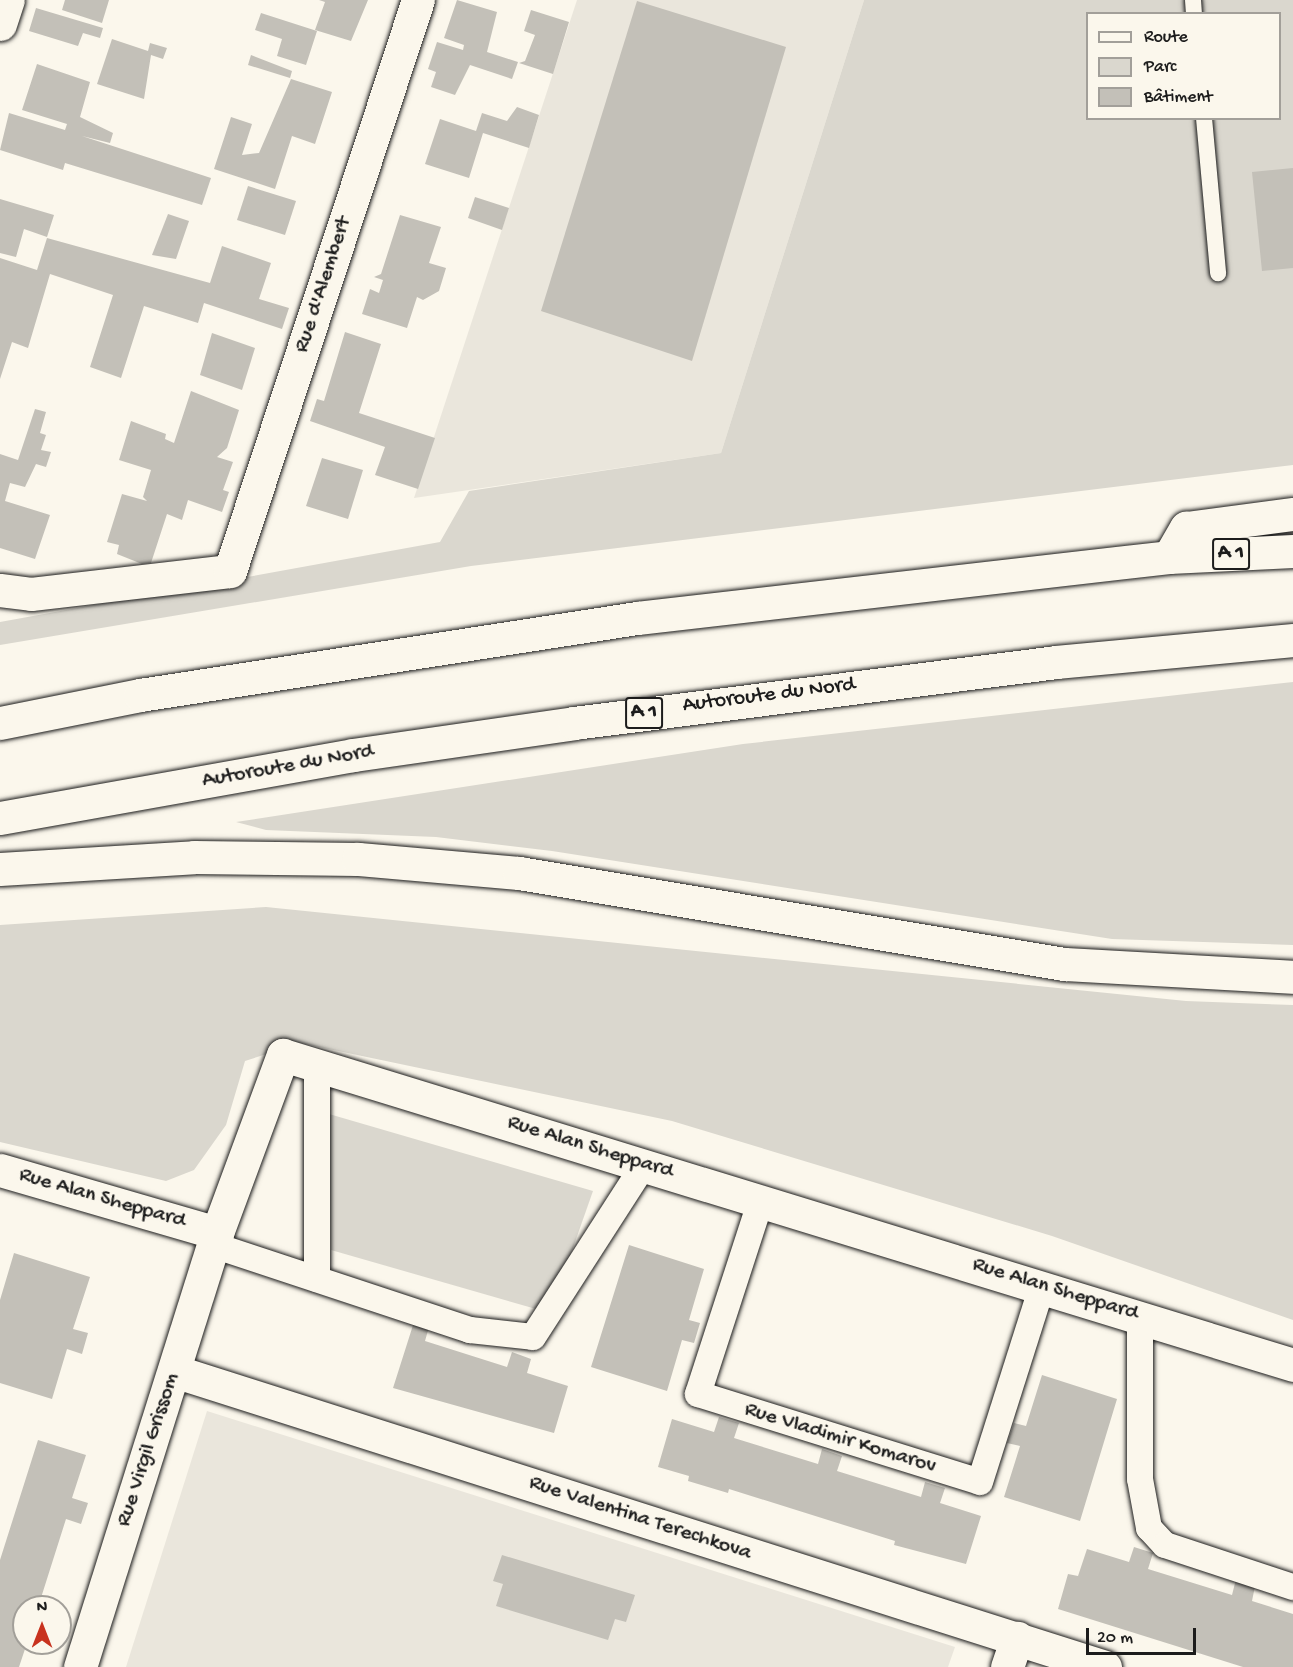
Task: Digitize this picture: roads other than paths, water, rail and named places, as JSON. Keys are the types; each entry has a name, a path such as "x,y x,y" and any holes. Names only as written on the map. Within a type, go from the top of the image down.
{"main road":[{"path":"0,24 8,0"},
{"name":"Rue d'Alembert","path":"0,590 31,594 231,571 418,0"},
{"path":"1169,557 1186,528 1293,514"},
{"name":"A 1","path":"0,723 152,693 637,618 1169,557 1293,551"},
{"name":"Autoroute du Nord","path":"0,818 353,755 608,718 1056,662 1293,640"},
{"path":"0,869 194,857 358,859 508,872 1064,964 1293,977"},
{"name":"Rue Alan Sheppard","path":"0,1170 215,1239 283,1055 1042,1286 1293,1365"},
{"name":"Rue Virgil Grissom","path":"80,1667 215,1239"},
{"name":"Rue Valentina Terechkova","path":"174,1371 1012,1652 1105,1667"}],"street":[{"path":"317,1066 317,1280"},
{"path":"215,1239 317,1280 470,1330 533,1336 644,1165"},
{"name":"Rue Vladimir Komarov","path":"761,1200 698,1394 980,1482 1042,1286"},
{"path":"1140,1317 1140,1479 1149,1528 1165,1545 1293,1587"}],"lane":[{"path":"1204,120 1218,273"}]}
